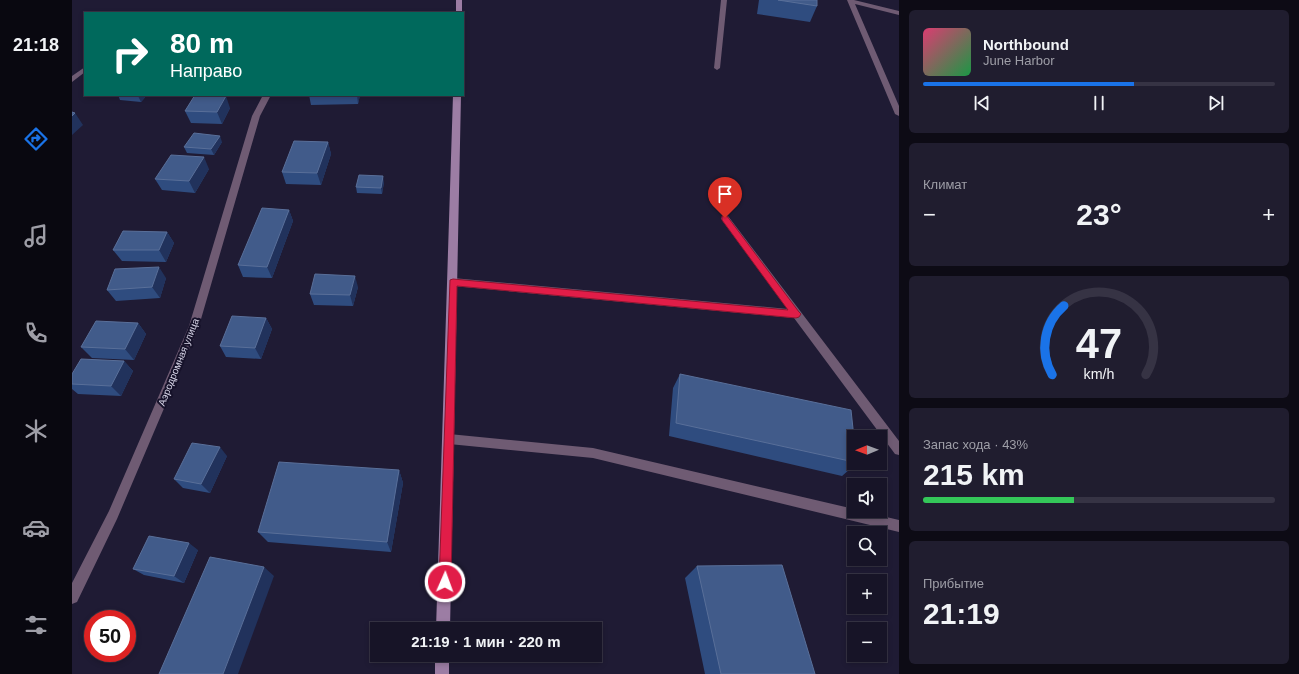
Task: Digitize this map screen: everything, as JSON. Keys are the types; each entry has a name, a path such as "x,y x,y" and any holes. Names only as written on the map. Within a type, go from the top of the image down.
{"main road":[{"path":"459,0 459,12"},
{"path":"443,622 457,96"},
{"path":"442,662 442,674"}],"street":[{"path":"717,68 724,0"},
{"path":"850,1 899,13"},
{"path":"850,1 899,114"},
{"path":"72,80 84,70"},
{"name":"Аэродромная улица","path":"72,597 113,516 194,326 256,116 266,96"},
{"path":"725,218 899,450"},
{"path":"453,282 796,314"},
{"path":"449,439 593,453 899,526"}],"building":[{"path":"778,0 817,0 817,6"},
{"path":"194,96 226,96 217,112 185,111"},
{"path":"194,133 220,136 211,149 184,147"},
{"path":"294,141 328,142 317,173 282,172"},
{"path":"171,155 204,157 189,181 155,179"},
{"path":"359,175 383,176 381,188 356,187"},
{"path":"262,208 289,210 267,267 238,265"},
{"path":"123,231 167,232 159,250 113,250"},
{"path":"159,267 152,287 107,290 115,269"},
{"path":"315,274 355,276 350,295 310,294"},
{"path":"232,316 266,318 255,348 220,346"},
{"path":"96,321 138,323 125,349 81,347"},
{"path":"81,359 124,361 111,386 72,384 72,374"},
{"path":"680,374 851,410 853,430 847,430 847,460 676,423"},
{"path":"192,443 220,447 201,484 174,479"},
{"path":"279,462 399,470 387,542 258,532"},
{"path":"149,536 189,543 174,576 133,569"},
{"path":"210,557 264,567 223,674 159,674"},
{"path":"782,565 815,674 721,674 697,566"}],"route":[{"path":"445,582 453,282 796,314 725,218"}]}
